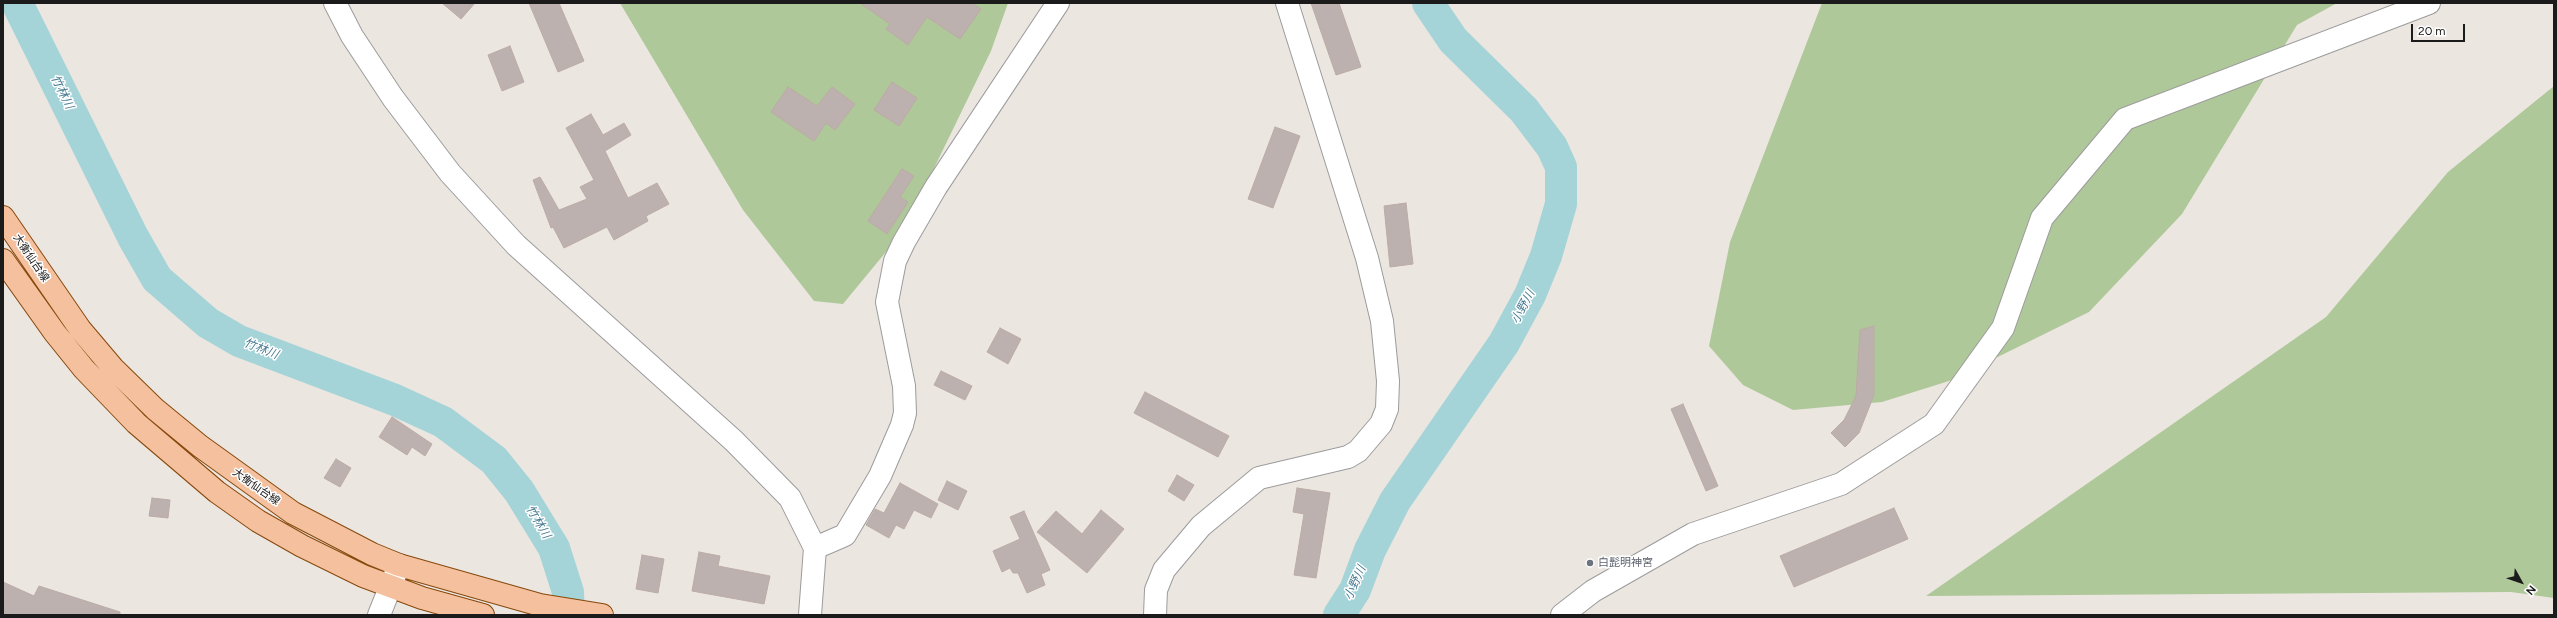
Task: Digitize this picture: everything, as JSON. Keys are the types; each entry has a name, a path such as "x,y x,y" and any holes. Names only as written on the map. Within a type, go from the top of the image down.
{"main road":[{"name":"大衡仙台線","path":"3,217 80,329 113,368 155,410 228,468 293,513 372,554 399,565 540,605 602,615"},
{"path":"3,260 55,333 84,369 177,460 258,521 302,546 390,587 483,615"}],"street":[{"path":"335,3 352,36 393,98 450,173 516,245 734,441 790,498 815,548 810,615"},
{"path":"815,548 845,536 880,476 902,425 905,413 904,386 887,302 895,261 904,242 936,187 1058,3"},
{"path":"1155,615 1156,590 1164,570 1201,526 1259,478 1348,457 1358,450 1381,424 1387,409 1388,381 1382,321 1367,258 1287,3"},
{"path":"1562,615 1593,591 1693,534 1841,484 1934,424 2003,328 2042,218 2125,118 2429,3"},
{"path":"379,615 399,565"}],"green space":[{"path":"620,3 1008,3 991,51 904,230 843,304 814,301 743,210"},
{"path":"1822,3 2337,3 2297,25 2182,214 2089,312 1949,381 1882,402 1793,410 1743,385 1709,346 1730,242"},
{"path":"2554,86 2554,598 2511,592 1926,596 2326,317 2448,172"}],"building":[{"path":"442,3 475,3 461,19"},
{"path":"529,3 559,3 584,61 558,72"},
{"path":"860,3 972,3 981,9 960,39 927,17 908,45 886,29 890,24"},
{"path":"1311,3 1339,3 1361,67 1336,75"},
{"path":"510,46 524,82 502,91 488,55"},
{"path":"892,82 917,98 899,126 874,110"},
{"path":"788,87 817,106 832,87 855,104 835,130 826,123 814,141 771,112"},
{"path":"591,114 603,135 624,123 631,135 605,151 628,198 657,183 669,204 646,216 648,221 614,240 607,227 564,248 553,227 551,228 533,180 540,177 559,210 587,199 580,187 594,180 566,128"},
{"path":"1275,127 1300,136 1273,208 1248,199"},
{"path":"902,169 914,176 900,197 908,202 887,234 868,221"},
{"path":"1406,203 1413,264 1390,267 1384,206"},
{"path":"1874,326 1874,395 1859,433 1845,447 1831,433 1844,420 1856,396 1860,330"},
{"path":"1000,328 1021,339 1008,364 987,352"},
{"path":"941,371 972,386 965,400 934,385"},
{"path":"1145,392 1229,436 1218,457 1134,413"},
{"path":"1683,404 1718,486 1706,491 1671,409"},
{"path":"392,417 432,444 425,456 412,447 407,455 379,437"},
{"path":"336,459 351,468 340,487 324,478"},
{"path":"1177,475 1194,485 1184,501 1168,491"},
{"path":"947,481 967,491 958,510 938,500"},
{"path":"900,483 938,504 931,518 914,510 904,529 896,525 889,538 866,525 875,509 884,513"},
{"path":"1297,488 1330,493 1316,578 1294,575 1304,514 1293,512"},
{"path":"152,498 170,500 168,518 149,516"},
{"path":"1894,508 1908,539 1794,587 1780,556"},
{"path":"1101,510 1124,529 1087,573 1037,532 1056,511 1082,534"},
{"path":"1024,511 1050,570 1041,574 1045,585 1027,593 1018,573 1013,573 1010,568 1002,572 993,551 1020,539 1010,517"},
{"path":"699,552 720,556 718,566 770,576 764,604 692,591"},
{"path":"642,555 664,559 658,593 636,589"},
{"path":"3,582 34,596 39,586 120,612 120,615 3,615"}],"waterway":[{"name":"竹林川","path":"17,3 133,237 157,279 208,323 239,341 395,400 443,422 494,460 519,491 554,548 568,592 569,615"},
{"name":"小野川","path":"1339,615 1355,590 1370,550 1395,501 1504,343 1530,295 1546,256 1561,204 1561,167 1552,147 1524,110 1453,40 1428,3"}],"place":[{"name":"白髭明神宮","path":"1590,563"}]}
